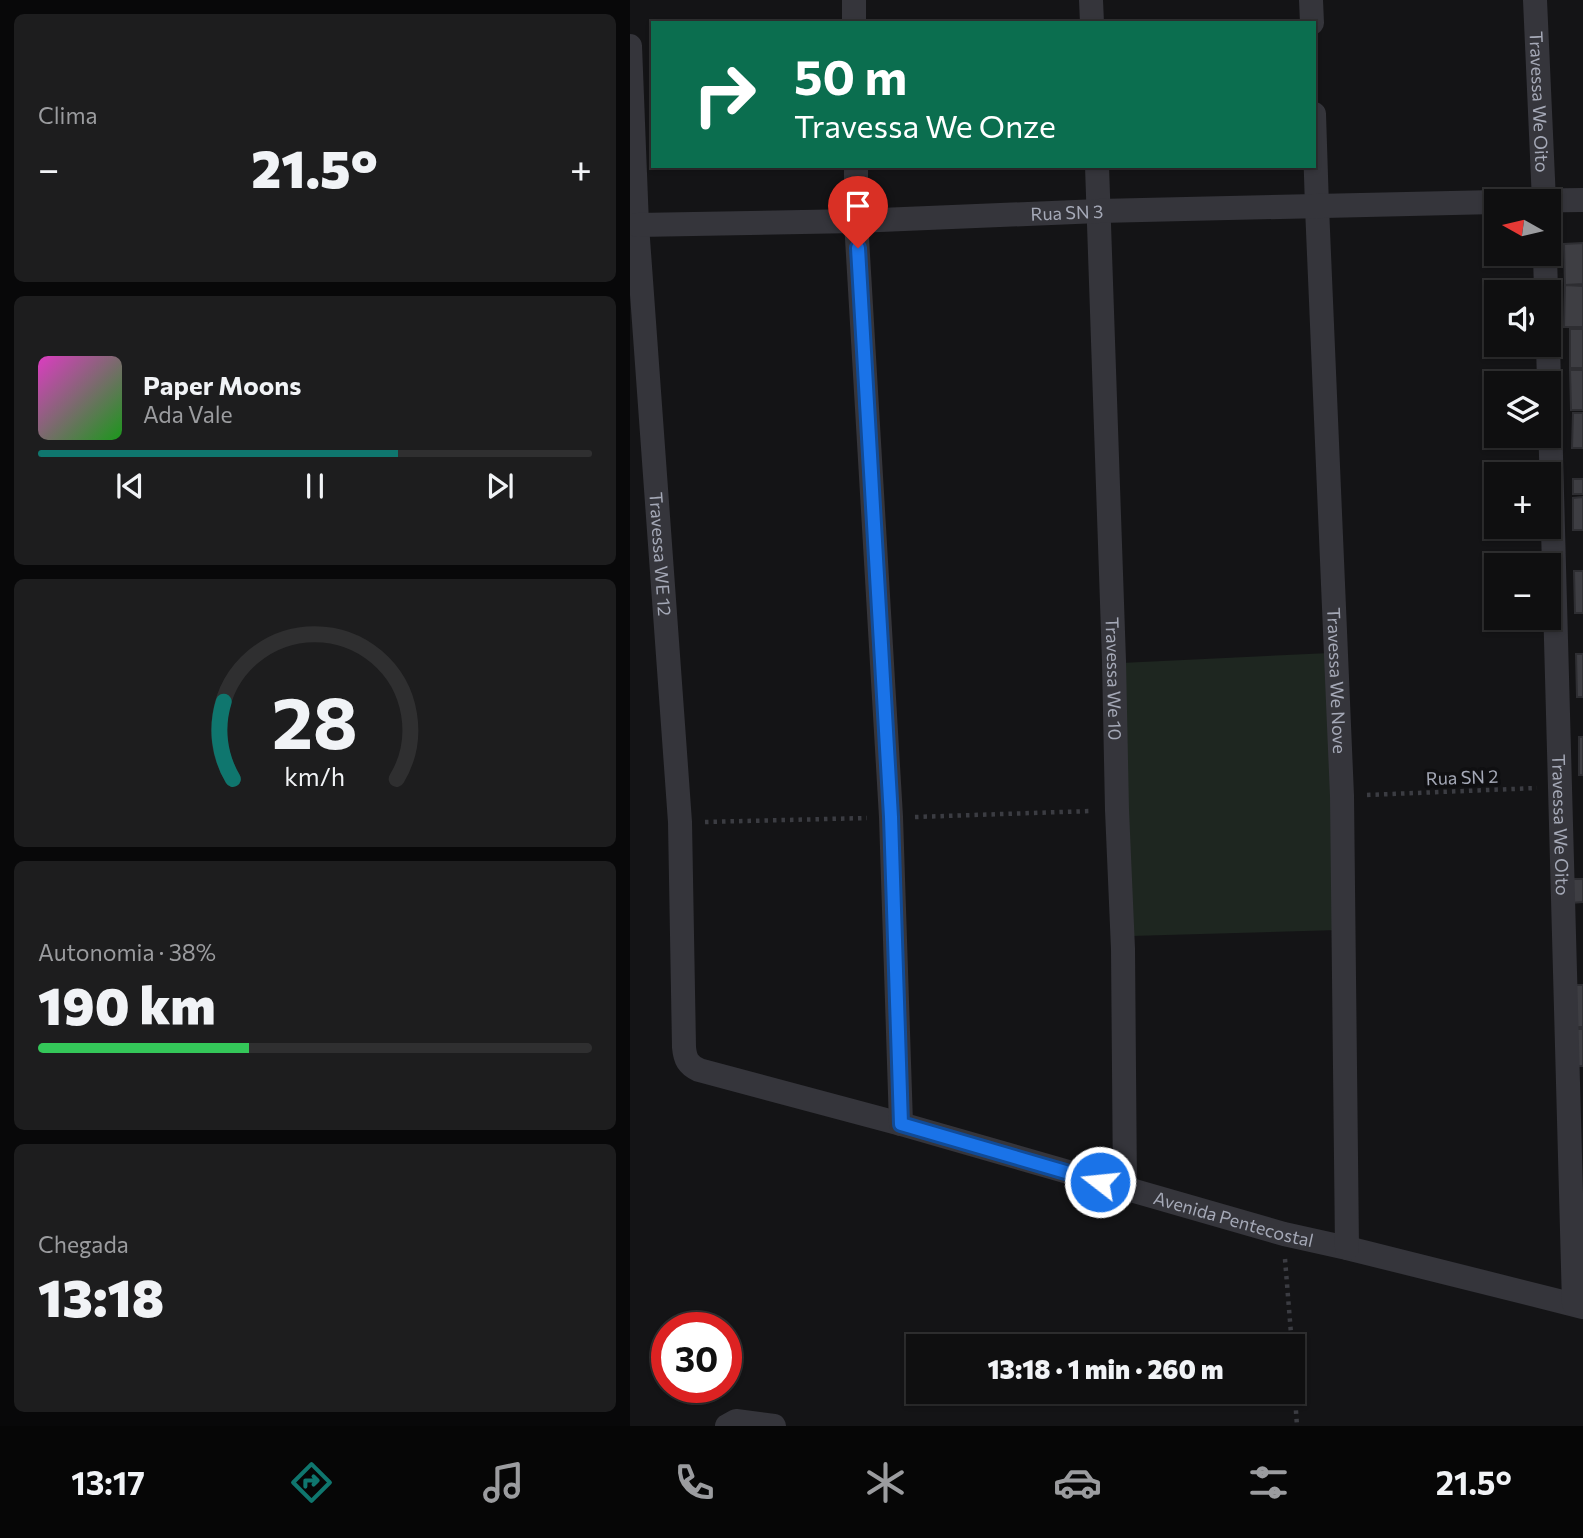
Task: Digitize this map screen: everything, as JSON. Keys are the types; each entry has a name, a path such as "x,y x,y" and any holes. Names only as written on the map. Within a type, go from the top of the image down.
{"street":[{"path":"854,0 855,21"},
{"path":"1091,0 1092,21"},
{"path":"1311,0 1312,21"},
{"name":"Travessa We Oito","path":"1535,0 1543,189"},
{"name":"Travessa WE 12","path":"630,46 637,225 680,822 684,1047 687,1062"},
{"path":"856,168 856,221 891,817 901,1124"},
{"name":"Travessa We 10","path":"1097,168 1123,950 1125,1189"},
{"name":"Travessa We Nove","path":"1316,168 1342,796 1347,1248"},
{"path":"1561,201 1583,200"},
{"name":"Rua SN 3","path":"637,225 1484,202"},
{"name":"Travessa We Oito","path":"1548,357 1578,1305"},
{"name":"Avenida Pentecostal","path":"687,1062 699,1070 901,1124 1284,1234 1578,1305"},
{"path":"731,1423 774,1426"}],"path":[{"name":"Rua SN 2","path":"1342,796 1561,787"},
{"path":"1284,1234 1291,1334"},
{"path":"1295,1404 1297,1426"}],"shaded area":[{"path":"1330,653 1339,930 1131,936 1121,663"}],"building":[{"path":"1583,243 1583,284 1565,285 1564,244"},
{"path":"1565,285 1583,286 1583,327 1564,327"},
{"path":"1570,329 1583,329 1583,368 1570,368"},
{"path":"1570,370 1583,370 1583,410 1571,410"},
{"path":"1573,413 1583,413 1583,448 1572,448"},
{"path":"1573,479 1583,479 1583,494 1573,494"},
{"path":"1583,497 1583,530 1573,530 1573,498"},
{"path":"1574,571 1583,571 1583,613 1575,613"},
{"path":"1576,654 1583,654 1583,697 1577,697"},
{"path":"1579,737 1583,737 1583,775 1579,775"},
{"path":"1570,879 1583,879 1583,902 1571,903"},
{"path":"1575,985 1583,985 1583,1027 1575,1027"},
{"path":"1576,1029 1583,1029 1583,1066 1576,1066"}],"route":[{"path":"858,248 891,817 901,1124 1100,1182"}]}
